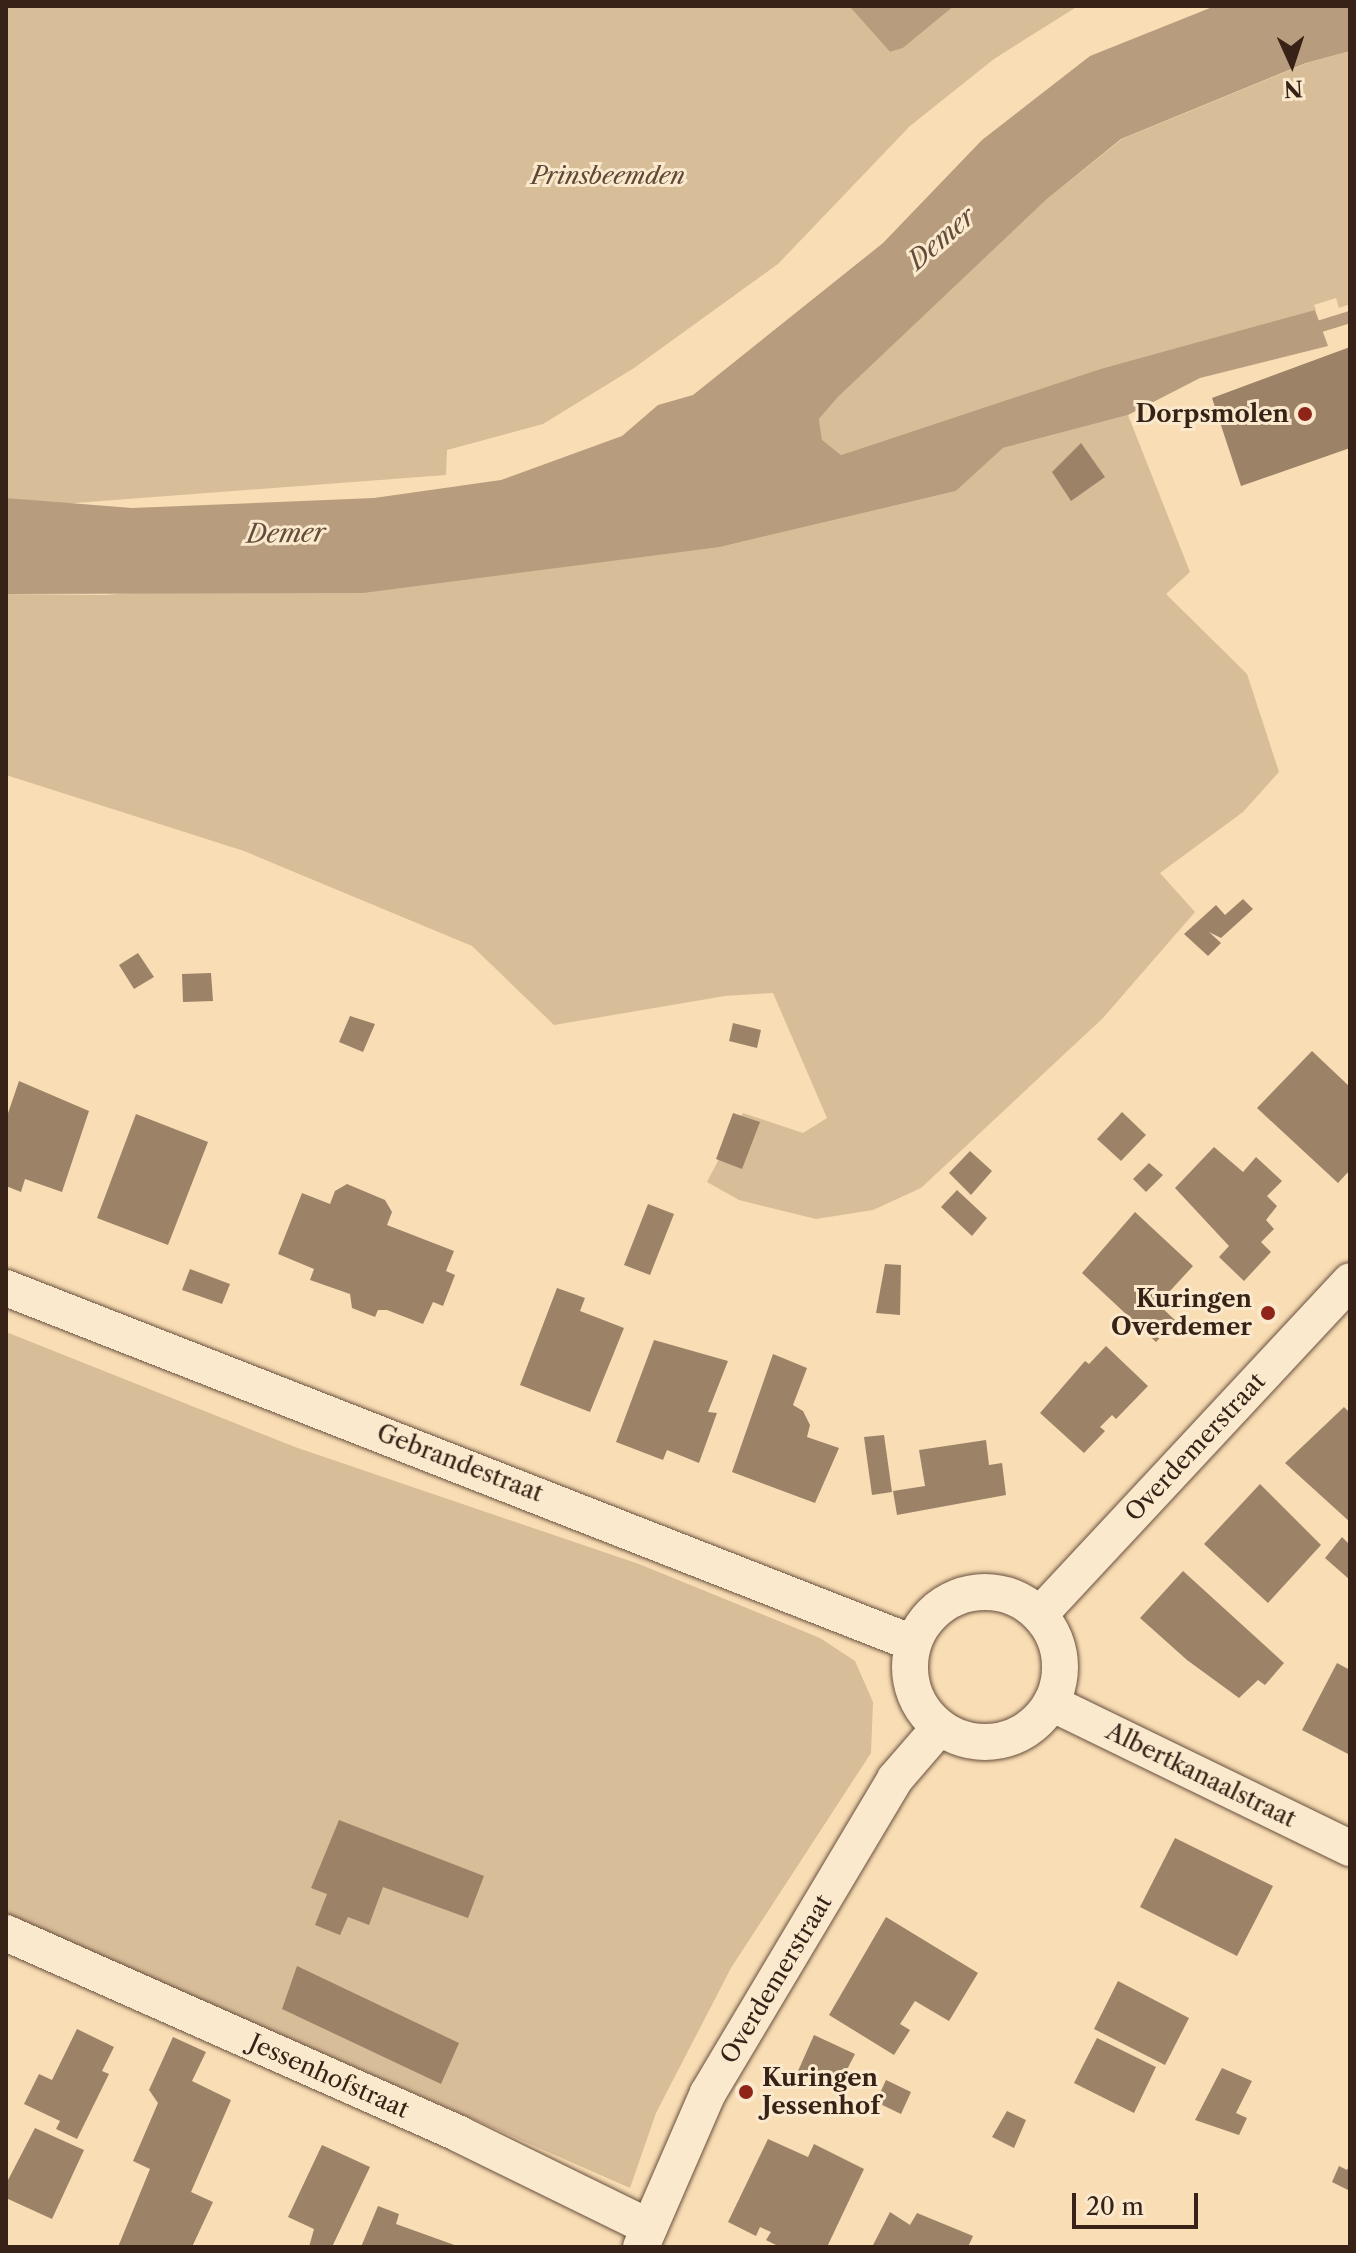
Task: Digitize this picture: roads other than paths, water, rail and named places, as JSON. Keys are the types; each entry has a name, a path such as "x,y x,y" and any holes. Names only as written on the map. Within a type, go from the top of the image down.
{"street":[{"name":"Overdemerstraat","path":"1040,1614 1350,1281"},
{"name":"Gebrandestraat","path":"6,1288 913,1643"},
{"path":"984,1591 1014,1597 1040,1614 1060,1657 1051,1703 1035,1724 988,1743 962,1740 939,1728 912,1689 913,1643 928,1616 953,1598 984,1591"},
{"name":"Albertkanaalstraat","path":"1051,1703 1350,1848"},
{"name":"Overdemerstraat","path":"645,2237 708,2093 895,1779 939,1728"},
{"name":"Jessenhofstraat","path":"6,1933 459,2134 645,2237"}],"water":[{"path":"849,6 954,6 903,48 890,52"},
{"path":"1215,6 1350,6 1350,51 1306,63 1121,139 1047,199 838,397 819,419 822,440 841,455 1100,369 1315,310 1328,346 1200,378 1128,415 1003,448 956,491 720,547 363,593 6,594 6,498 132,508 374,498 501,480 622,436 658,405 693,395 883,243 982,140 1090,56"}],"waterway":[{"name":"Demer","path":"1308,330 1350,317"}],"place":[{"name":"Dorpsmolen","path":"1305,414"},
{"name":"Kuringen Overdemer","path":"1268,1313"},
{"name":"Kuringen Jessenhof","path":"746,2092"}],"park label":[{"name":"Prinsbeemden","path":"608,176"}]}
